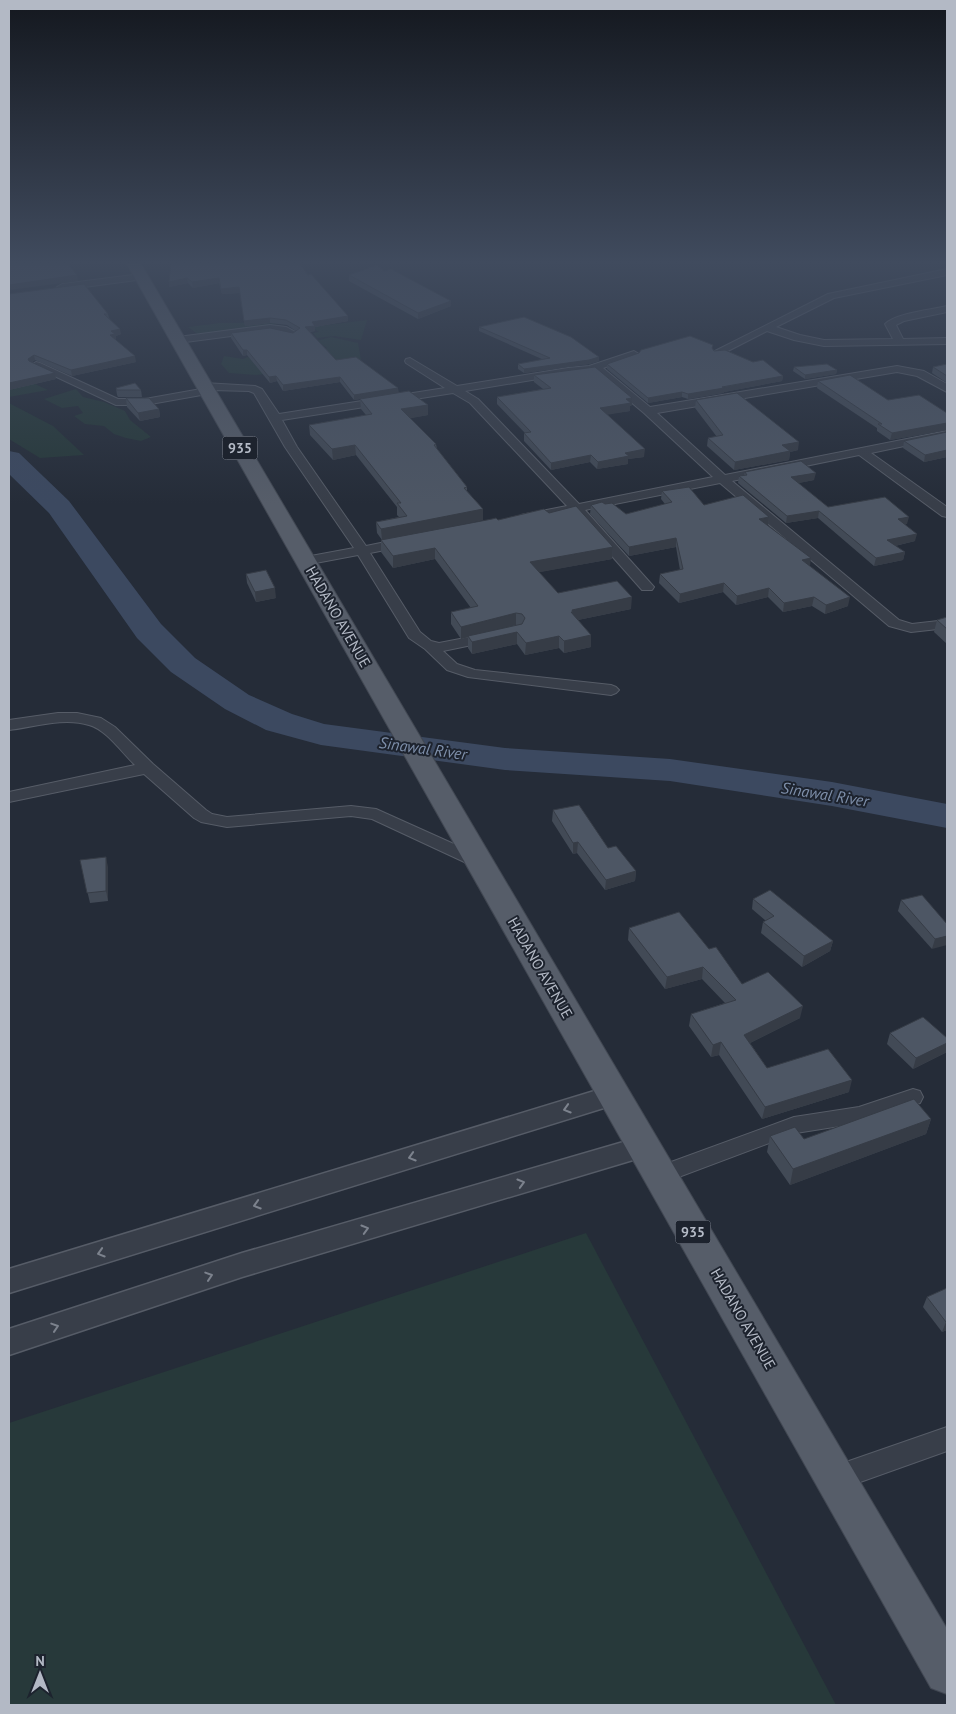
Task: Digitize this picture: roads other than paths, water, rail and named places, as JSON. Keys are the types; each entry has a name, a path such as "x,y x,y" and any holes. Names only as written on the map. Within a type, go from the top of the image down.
{"main road":[{"name":"HADANO AVENUE","path":"180,344 947,1672"}],"street":[{"path":"718,352 734,344"},
{"path":"276,418 593,368 634,354"},
{"path":"410,361 457,389 485,411 647,587"},
{"path":"36,365 116,402 145,402 206,389 254,389 258,391 276,418 291,447 362,550 414,635 452,667 473,674 611,690"},
{"path":"593,368 600,371 648,411 723,479 894,623 911,628 947,624"},
{"path":"648,411 896,369 920,373 947,389"},
{"path":"518,519 947,434"},
{"path":"861,451 947,512"},
{"path":"305,561 420,539"},
{"path":"430,647 455,645 508,633"},
{"path":"9,725 58,718 77,718 95,721 109,730 147,768 208,818 234,822 351,811 366,812 381,816 479,862"},
{"path":"9,796 147,768"},
{"path":"9,1281 614,1095"},
{"path":"9,1342 242,1265 794,1125 860,1115 913,1097"},
{"path":"835,1478 947,1439"}],"waterway":[{"name":"Sinawal River","path":"9,459 59,507 149,631 183,665 237,702 279,722 321,734 505,759 670,770 832,794 947,816"}]}
